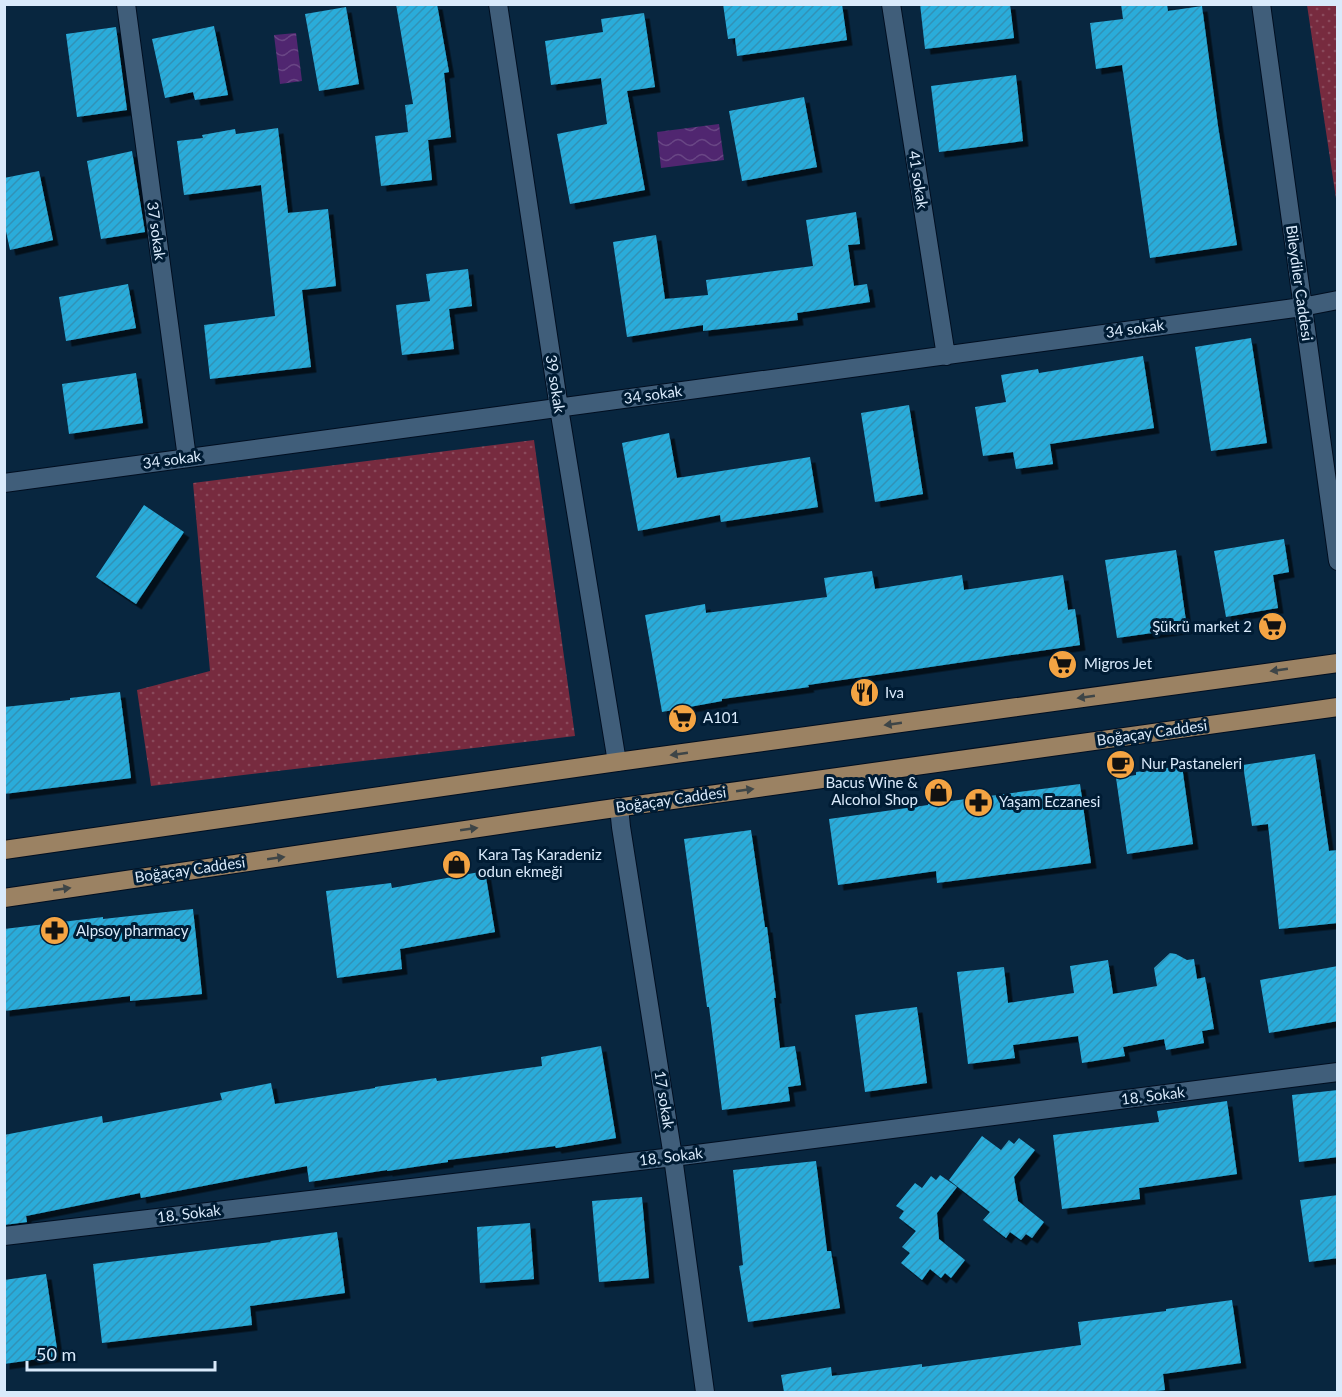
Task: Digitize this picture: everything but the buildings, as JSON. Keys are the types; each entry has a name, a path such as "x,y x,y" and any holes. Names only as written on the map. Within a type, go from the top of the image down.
{"main road":[{"path":"4,850 617,762 1338,663"},
{"name":"Boğaçay Caddesi","path":"4,898 620,807 1338,706"}],"street":[{"name":"37 sokak","path":"126,4 187,458"},
{"name":"39 sokak","path":"498,4 559,408 617,762"},
{"name":"41 sokak","path":"891,4 946,356"},
{"name":"Bileydiler Caddesi","path":"1261,4 1338,561"},
{"name":"34 sokak","path":"4,483 946,356 1302,307 1338,300"},
{"name":"17 sokak","path":"620,807 621,827 673,1157 705,1392"},
{"name":"18. Sokak","path":"4,1236 673,1157 1338,1072"}],"shaded area":[{"path":"1307,5 1337,5 1337,205"},
{"path":"534,440 575,736 151,786 137,690 210,671 193,483"}],"water":[{"path":"296,33 302,81 280,84 274,35"},
{"path":"719,124 724,160 661,168 657,132"}],"place":[{"name":"Şükrü market 2","path":"1273,627"},
{"name":"Migros Jet","path":"1063,664"},
{"name":"Iva","path":"864,693"},
{"name":"A101","path":"682,718"},
{"name":"Nur Pastaneleri","path":"1120,764"},
{"name":"Bacus Wine & Alcohol Shop","path":"939,792"},
{"name":"Yaşam Eczanesi","path":"978,802"},
{"name":"Kara Taş Karadeniz odun ekmeği","path":"457,864"},
{"name":"Alpsoy pharmacy","path":"55,931"}]}
